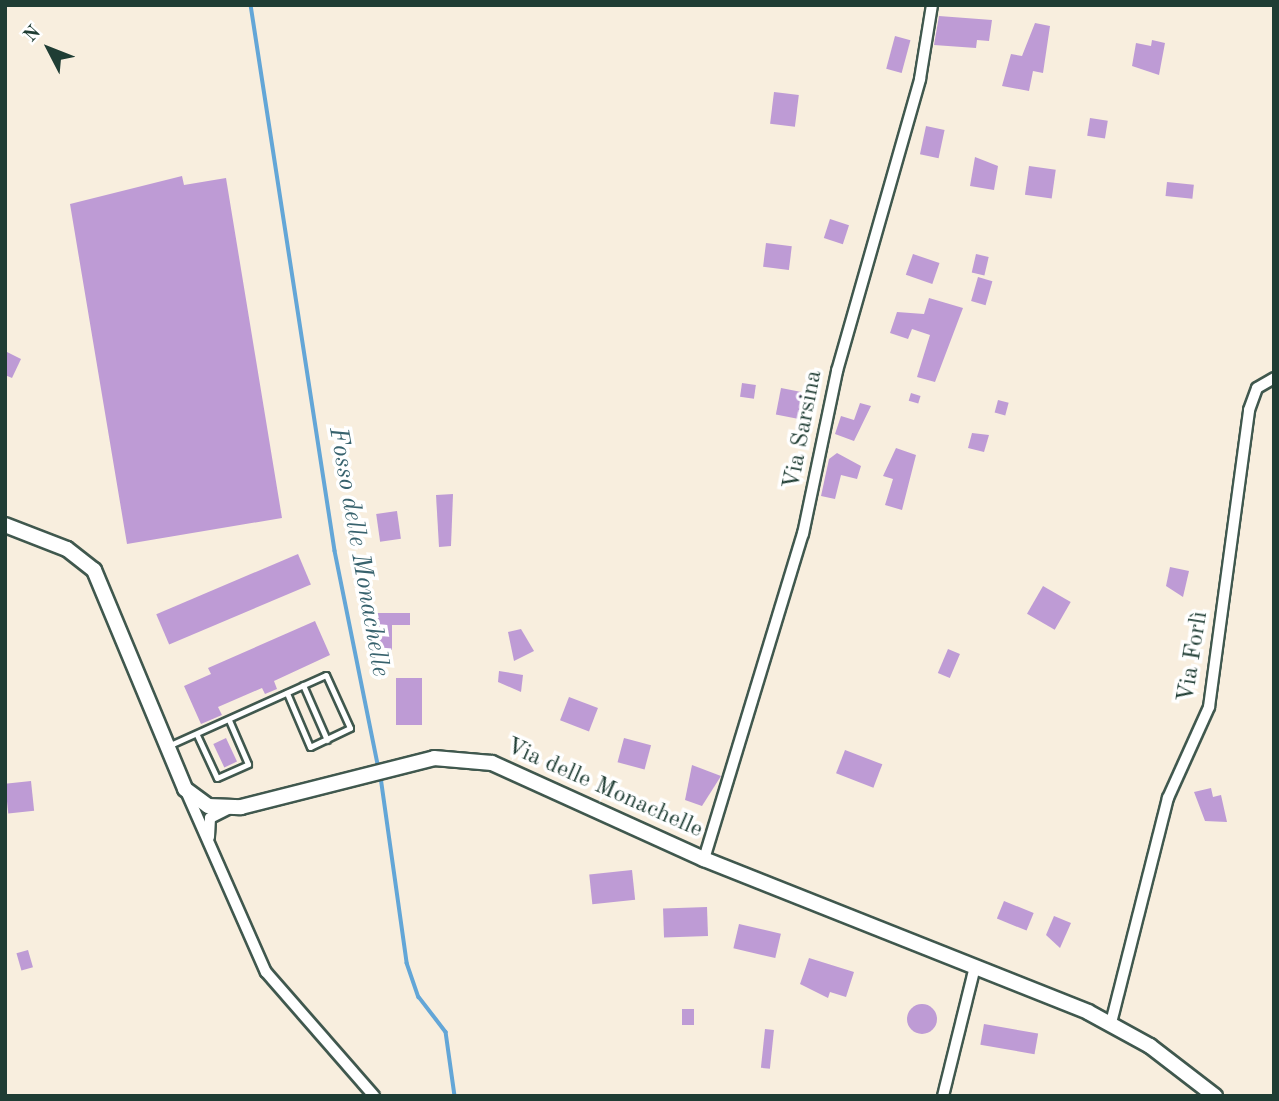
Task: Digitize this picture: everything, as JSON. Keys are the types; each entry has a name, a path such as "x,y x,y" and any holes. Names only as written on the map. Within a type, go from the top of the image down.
{"street":[{"name":"Via Sarsina","path":"705,859 803,534 837,371 918,88 932,5"},
{"name":"Via Forlì","path":"1111,1023 1168,798 1209,707 1249,410 1257,388 1274,378"},
{"path":"5,524 67,549 94,570 245,934 271,980 374,1096"},
{"name":"Via delle Monachelle","path":"185,789 208,806 238,807 386,769 442,758 492,763 705,859 1111,1023 1215,1096"},
{"path":"212,849 211,818 238,807"},
{"path":"943,1096 975,967"}],"lane":[{"path":"168,746 326,675 350,728 310,747 287,693"},
{"path":"303,685 327,740"},
{"path":"197,735 217,778 248,764 229,720"}],"building":[{"path":"939,16 992,20 989,41 977,40 976,48 934,45"},
{"path":"1035,23 1050,26 1043,73 1033,71 1029,91 1002,86 1011,54 1022,56"},
{"path":"895,36 910,40 902,73 886,69"},
{"path":"1152,40 1165,43 1159,75 1132,66 1136,43 1151,46"},
{"path":"774,92 799,95 795,127 770,124"},
{"path":"1090,118 1108,121 1105,139 1087,136"},
{"path":"926,126 945,130 939,158 920,154"},
{"path":"975,157 998,166 994,190 970,186"},
{"path":"1029,166 1056,170 1052,198 1025,195"},
{"path":"182,176 184,185 226,178 282,518 127,544 70,204"},
{"path":"1167,182 1194,185 1192,199 1166,196"},
{"path":"830,219 849,225 843,244 824,238"},
{"path":"766,243 792,246 789,270 763,267"},
{"path":"913,254 939,263 932,284 906,275"},
{"path":"976,254 989,257 984,275 972,273"},
{"path":"978,277 992,281 986,305 971,301"},
{"path":"929,298 963,308 935,382 917,377 930,335 912,329 908,339 890,333 897,312 924,314"},
{"path":"5,351 21,359 12,378 5,375"},
{"path":"742,383 756,385 754,399 740,397"},
{"path":"781,388 807,393 801,419 776,415"},
{"path":"911,393 921,396 918,404 909,401"},
{"path":"998,400 1009,403 1005,415 995,413"},
{"path":"860,403 871,406 854,441 835,434 841,416 854,420"},
{"path":"972,433 989,435 984,452 968,448"},
{"path":"896,448 916,455 902,510 885,505 893,479 883,476"},
{"path":"837,453 861,466 857,479 841,475 835,499 821,496 829,459"},
{"path":"453,494 451,546 439,547 436,495"},
{"path":"397,511 401,539 380,542 376,514"},
{"path":"298,554 311,584 169,645 156,614"},
{"path":"1170,567 1189,571 1183,597 1166,586"},
{"path":"1043,586 1071,602 1055,630 1027,614"},
{"path":"377,613 410,613 410,625 392,625 392,650 373,650"},
{"path":"315,621 330,655 274,681 277,689 265,694 262,688 218,707 222,715 201,724 184,686 211,674 208,668"},
{"path":"521,629 534,651 514,661 508,632"},
{"path":"948,649 960,654 950,678 938,673"},
{"path":"499,671 523,675 521,692 498,682"},
{"path":"396,678 422,678 422,725 396,725"},
{"path":"569,697 598,708 589,731 560,720"},
{"path":"226,738 237,762 224,767 213,744"},
{"path":"624,738 651,745 645,769 618,762"},
{"path":"845,750 882,764 873,788 836,773"},
{"path":"692,765 721,776 702,806 685,800"},
{"path":"31,781 34,811 8,814 5,784"},
{"path":"1211,788 1213,797 1221,795 1227,822 1205,821 1194,792"},
{"path":"632,870 635,900 592,904 589,874"},
{"path":"1004,901 1034,913 1027,931 997,919"},
{"path":"707,907 708,936 664,938 663,909"},
{"path":"1054,916 1071,923 1060,948 1046,935"},
{"path":"739,924 781,934 775,958 733,948"},
{"path":"28,950 33,967 21,971 16,953"},
{"path":"809,958 854,972 846,997 830,992 828,998 800,984"},
{"path":"922,1004 933,1008 937,1019 933,1030 922,1034 911,1030 907,1019 911,1008"},
{"path":"682,1009 694,1009 694,1025 682,1025"},
{"path":"984,1024 1038,1034 1035,1054 980,1045"},
{"path":"765,1029 774,1030 770,1069 761,1068"}],"waterway":[{"name":"Fosso delle Monachelle","path":"251,5 335,551 379,769"},
{"name":"Fosso delle Monachelle","path":"381,777 407,963 419,997 446,1032 455,1096"}]}
